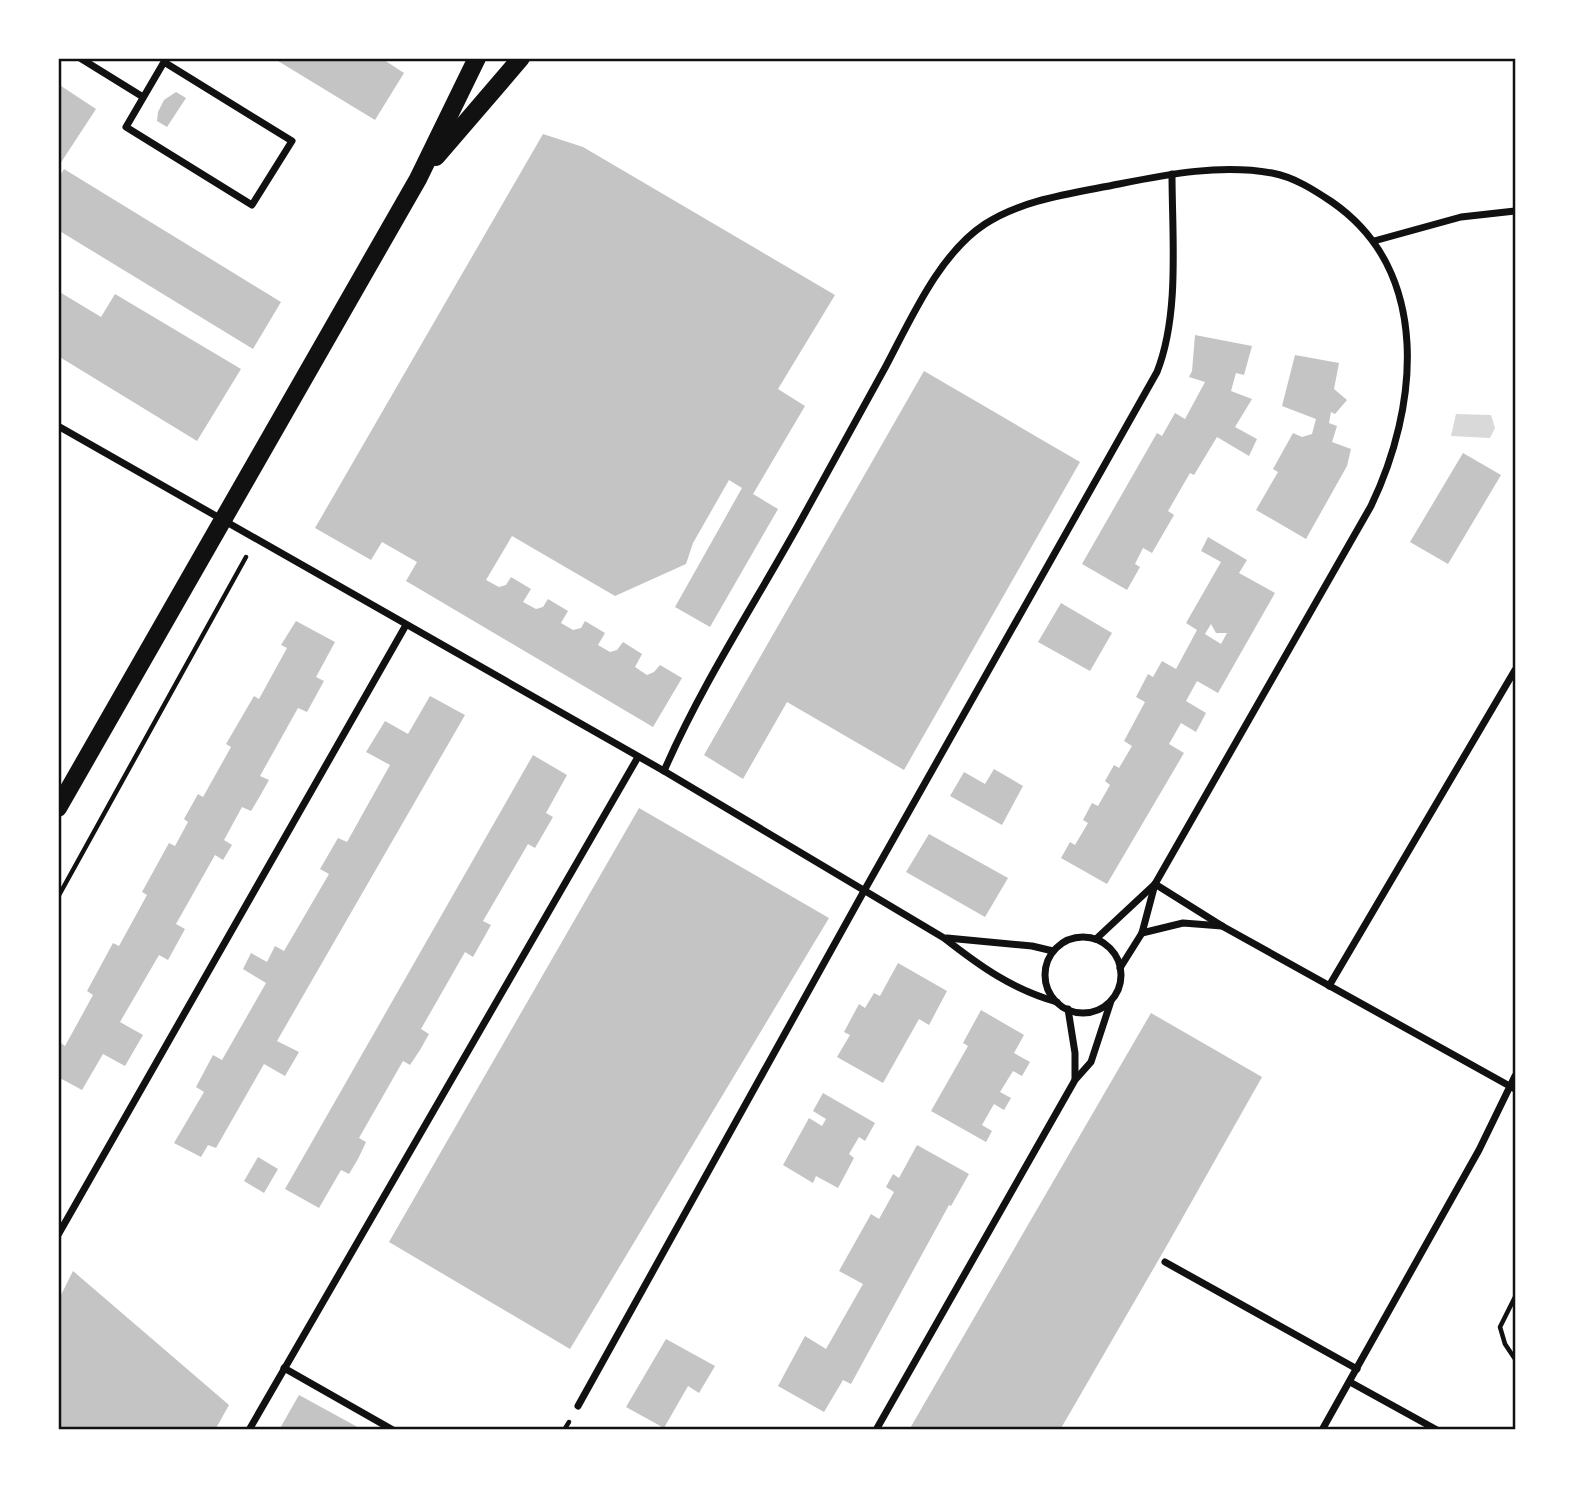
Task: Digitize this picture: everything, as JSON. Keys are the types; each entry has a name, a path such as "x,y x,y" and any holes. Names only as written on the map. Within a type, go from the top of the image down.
{"main road":[{"path":"58,808 418,178 477,58"},
{"path":"418,178 521,58"}],"street":[{"path":"80,58 143,97"},
{"path":"164,62 292,141 252,205 125,127 143,97 164,62"},
{"path":"664,771 686,720 803,516 928,289 954,253 985,224 1021,207 1072,193 1172,174 1221,169 1272,173 1313,189 1357,221 1374,241 1387,262 1395,283 1408,356 1408,381 1393,455 1371,506 1155,884 1142,933 1121,968 1119,986 1111,1001 1091,1062 1074,1080 876,1430"},
{"path":"578,1406 1157,372 1165,352 1172,287 1172,174"},
{"path":"1374,241 1461,216 1515,211"},
{"path":"58,426 664,771 944,938 974,962 1026,993 1057,1002 1079,1013 1102,1008 1111,1001"},
{"path":"58,1235 406,625"},
{"path":"1329,986 1515,670"},
{"path":"249,1430 638,757"},
{"path":"1155,884 1222,926 1513,1087"},
{"path":"1096,939 1155,884"},
{"path":"1142,933 1182,923 1222,926"},
{"path":"944,938 1032,946 1054,951"},
{"path":"1057,1002 1051,995 1045,978 1048,961 1054,951 1073,938 1096,939 1114,952 1121,968"},
{"path":"1068,1009 1075,1053 1074,1080"},
{"path":"1322,1430 1479,1150 1513,1087 1515,1076"},
{"path":"1165,1262 1357,1369"},
{"path":"284,1368 393,1430"},
{"path":"1350,1382 1437,1430"}],"path":[{"path":"58,897 248,553 251,537"},
{"path":"1515,1297 1500,1326 1505,1344 1515,1359"}],"shaded area":[{"path":"1456,414 1491,415 1495,428 1490,438 1451,436"}],"building":[{"path":"273,58 381,58 404,73 375,120"},
{"path":"58,84 96,109 58,167"},
{"path":"176,92 186,98 167,127 157,121 158,112 164,100"},
{"path":"543,134 583,147 835,295 778,389 805,406 753,494 778,509 710,627 675,607 742,488 729,480 693,543 686,564 615,596 512,536 486,580 499,587 506,585 511,577 531,589 523,602 536,609 543,607 548,599 568,611 561,623 573,630 581,628 585,621 605,633 598,645 610,652 617,650 623,642 642,654 635,667 647,675 660,665 682,678 653,727 406,581 417,562 382,542 371,560 315,528"},
{"path":"64,169 281,302 253,349 58,230 58,179"},
{"path":"58,291 101,317 115,294 241,369 197,441 58,356"},
{"path":"1195,335 1252,346 1244,375 1236,373 1231,391 1252,399 1235,427 1257,439 1249,456 1217,437 1194,475 1190,473 1168,511 1174,515 1152,553 1143,548 1135,564 1140,567 1127,590 1082,564 1157,433 1162,436 1175,413 1185,419 1205,382 1189,377 1192,371"},
{"path":"1295,355 1339,363 1334,389 1347,400 1335,414 1331,412 1329,423 1337,426 1332,442 1351,449 1347,466 1306,539 1256,510 1278,472 1273,469 1293,433 1302,437 1312,434 1316,419 1282,406"},
{"path":"924,371 1080,462 904,770 787,702 743,779 704,755"},
{"path":"1463,453 1501,475 1448,564 1410,542"},
{"path":"1208,537 1247,560 1239,573 1275,593 1218,693 1197,681 1186,701 1206,713 1196,732 1181,723 1169,744 1184,753 1107,884 1061,858 1070,842 1075,845 1088,823 1083,820 1092,803 1098,806 1110,785 1105,781 1114,765 1119,768 1132,746 1124,741 1145,702 1136,697 1148,674 1153,677 1162,661 1176,669 1197,630 1186,623 1221,562 1201,551","holes":["1211,624 1216,633 1227,633 1221,644 1205,634"]},
{"path":"1061,603 1112,633 1090,671 1038,642"},
{"path":"296,621 335,642 316,677 324,681 307,712 298,708 260,776 269,780 260,796 251,811 242,807 224,840 232,845 223,860 215,855 176,924 185,929 168,960 159,955 120,1022 143,1035 125,1066 103,1054 82,1090 58,1077 58,1041 65,1046 93,995 87,991 113,943 119,946 147,895 142,892 169,843 175,846 188,822 184,819 198,794 203,797 231,747 226,744 254,696 259,699 287,648 281,645"},
{"path":"430,696 465,715 277,1041 299,1052 285,1076 264,1064 216,1148 208,1145 201,1157 174,1143 204,1092 196,1087 213,1055 222,1060 266,983 243,969 251,953 267,962 275,946 284,951 329,874 320,869 338,838 347,842 390,765 366,752 385,721 408,734"},
{"path":"533,755 567,775 546,813 553,817 535,848 528,844 483,921 491,925 473,957 465,952 421,1029 429,1034 410,1065 403,1061 359,1138 366,1142 358,1159 349,1174 341,1170 319,1208 285,1189"},
{"path":"994,769 1023,786 1002,825 950,796 964,772 985,784"},
{"path":"639,808 829,918 570,1349 389,1242"},
{"path":"929,834 1008,878 985,917 906,872"},
{"path":"898,963 947,991 929,1025 919,1019 883,1083 837,1057 850,1035 844,1032 859,1004 865,1008 874,993 880,996"},
{"path":"981,1010 1024,1035 1014,1053 1030,1062 1022,1076 1013,1071 1000,1092 1011,1098 1004,1110 994,1104 982,1125 992,1131 986,1142 931,1111 968,1046 963,1043"},
{"path":"1151,1013 1262,1077 1060,1430 909,1430"},
{"path":"823,1093 875,1123 865,1141 859,1137 849,1154 854,1158 838,1188 816,1176 813,1183 783,1165 809,1118 822,1126 826,1119 813,1111"},
{"path":"917,1145 969,1174 951,1206 949,1205 851,1384 843,1380 824,1412 778,1386 805,1336 826,1349 863,1284 839,1271 871,1214 879,1219 894,1192 886,1187 893,1174 899,1178"},
{"path":"258,1157 278,1169 264,1193 244,1181"},
{"path":"73,1271 229,1405 215,1430 58,1430 58,1301"},
{"path":"666,1339 715,1366 699,1393 688,1386 664,1428 626,1407"},
{"path":"299,1395 363,1430 279,1430"}]}
